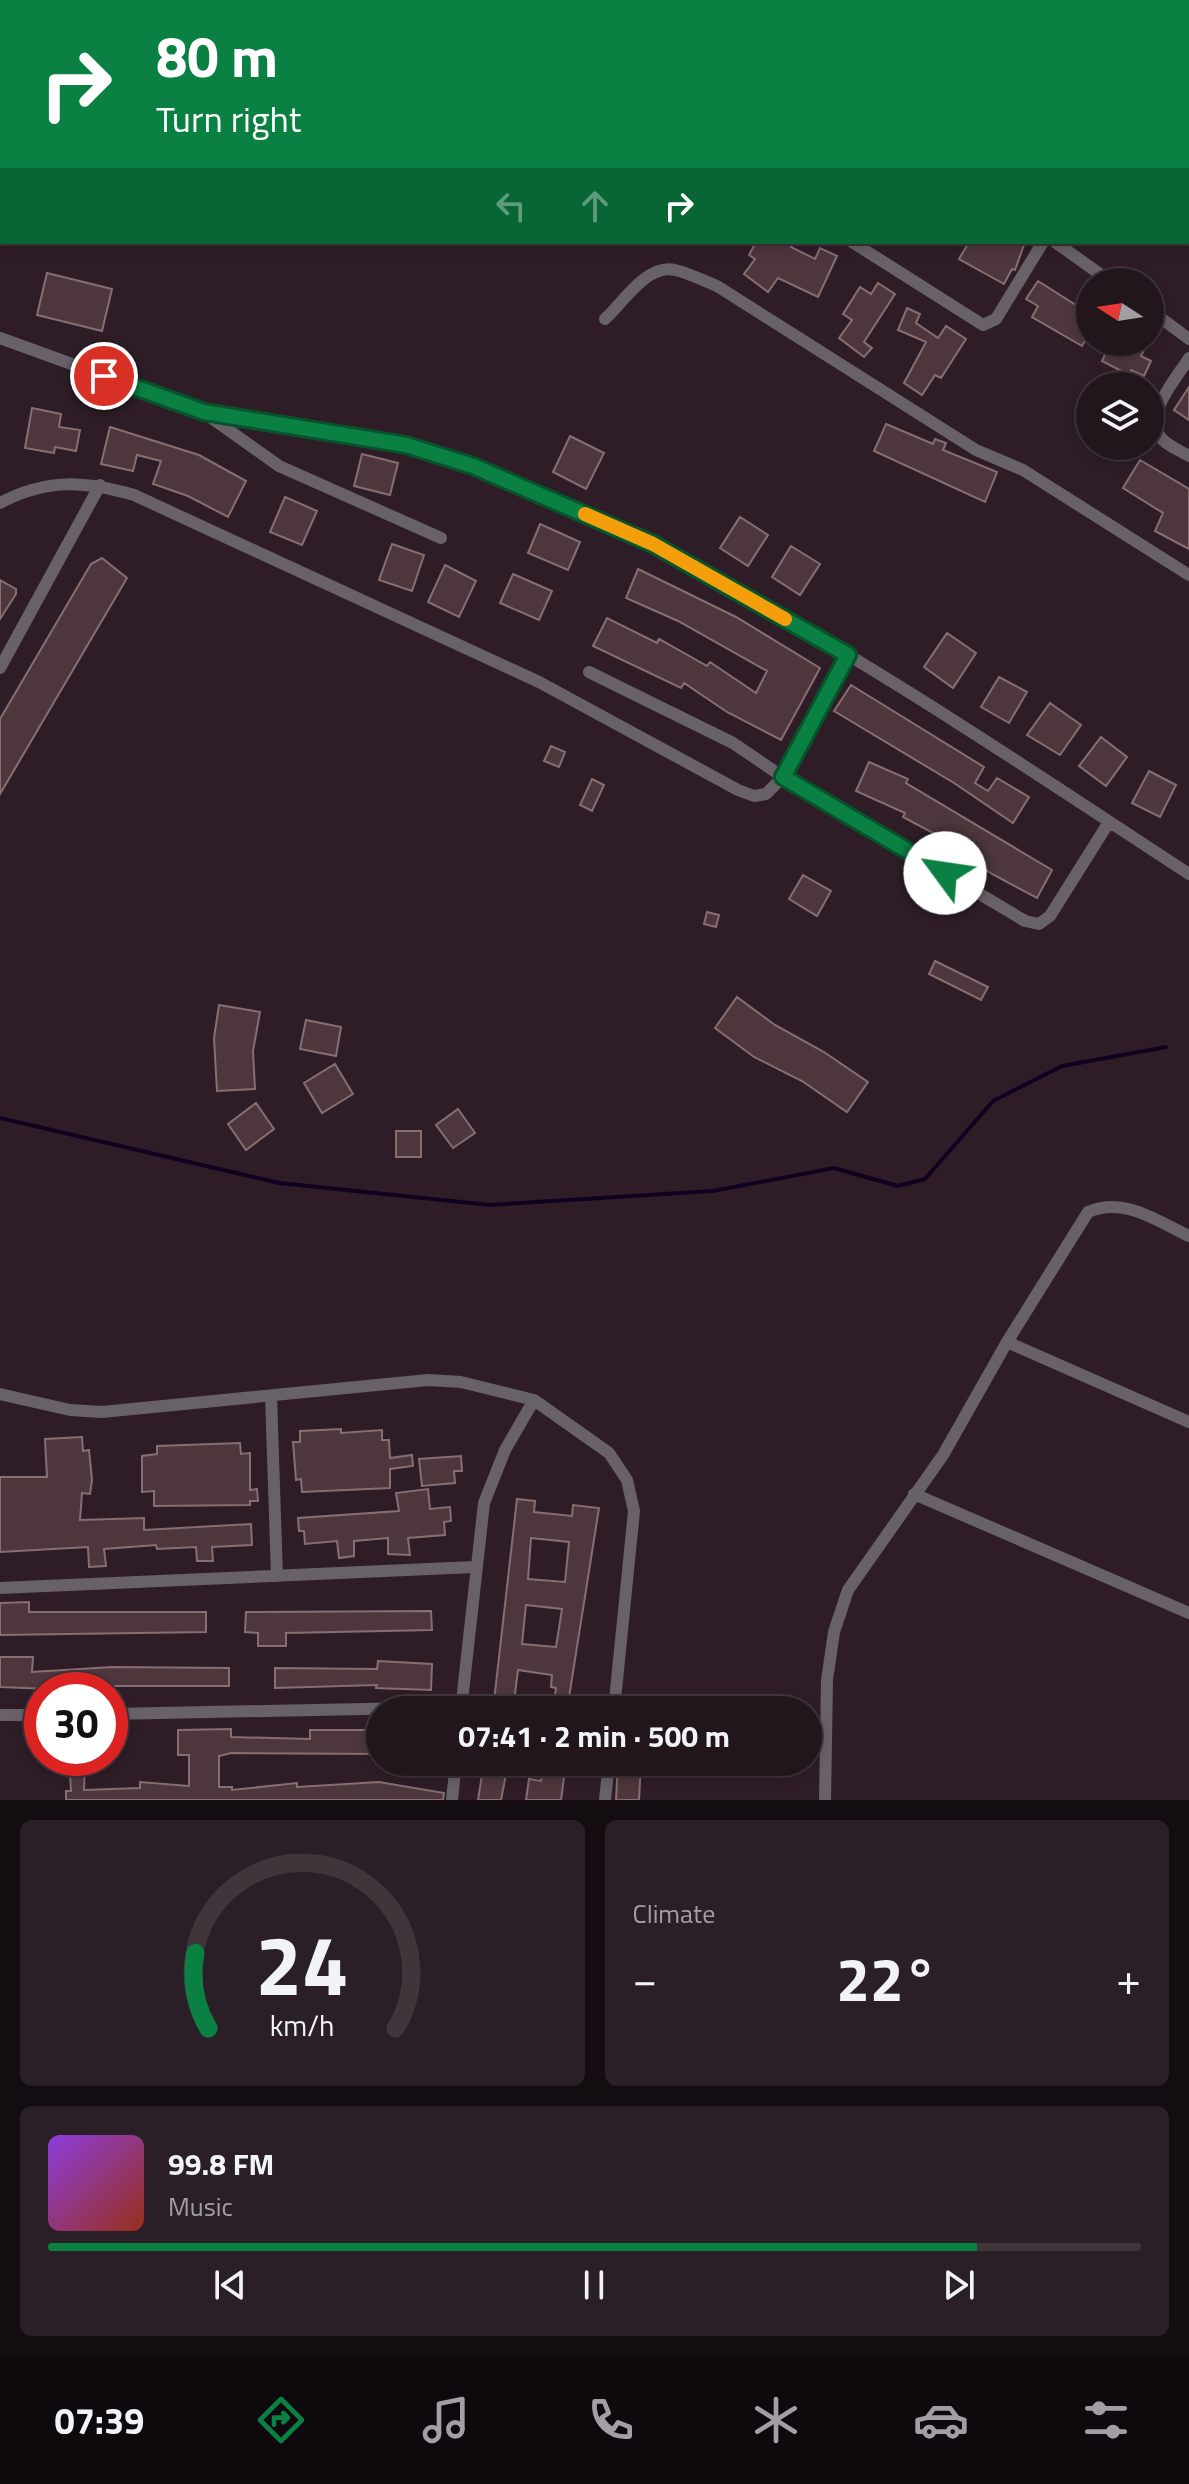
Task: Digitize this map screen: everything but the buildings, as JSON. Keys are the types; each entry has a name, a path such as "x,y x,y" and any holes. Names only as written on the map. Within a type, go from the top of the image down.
{"street":[{"path":"855,244 983,325 996,319 1042,244"},
{"path":"1058,244 1091,268"},
{"path":"605,319 638,284 661,271 673,268 717,286 976,450 1023,470 1189,575"},
{"path":"1164,320 1189,339"},
{"path":"0,338 204,412 406,445 473,466 653,544 848,655 1189,874"},
{"path":"1189,358 1155,415 1155,427 1162,439 1189,456"},
{"path":"204,412 279,466 441,538"},
{"path":"0,503 38,489 76,481 134,495 539,682 754,796 766,794 783,777 848,655"},
{"path":"0,668 100,485"},
{"path":"589,672 733,743 783,777 1025,921 1039,924 1050,916 1109,822"},
{"path":"825,1800 827,1680 834,1632 848,1590 943,1455 1007,1342 1088,1212 1104,1205 1126,1207 1189,1236"},
{"path":"1007,1342 1189,1422"},
{"path":"0,1394 70,1410 102,1412 428,1380 461,1382 534,1400 609,1453 627,1480 634,1511 615,1696"},
{"path":"271,1396 277,1576"},
{"path":"462,1696 474,1567 484,1503 505,1450 534,1400"},
{"path":"914,1494 1189,1613"},
{"path":"0,1588 474,1567"},
{"path":"128,1714 366,1710"},
{"path":"0,1715 24,1715"},
{"path":"452,1800 455,1776"},
{"path":"605,1800 608,1776"}],"waterway":[{"path":"0,1118 279,1183 490,1205 713,1191 834,1168 898,1186 925,1179 993,1101 1062,1066 1166,1047"}],"slow traffic":[{"path":"585,514 653,544 785,619"}],"route":[{"path":"104,376 204,412 406,445 473,466 653,544 848,655 783,777 945,873"}]}
